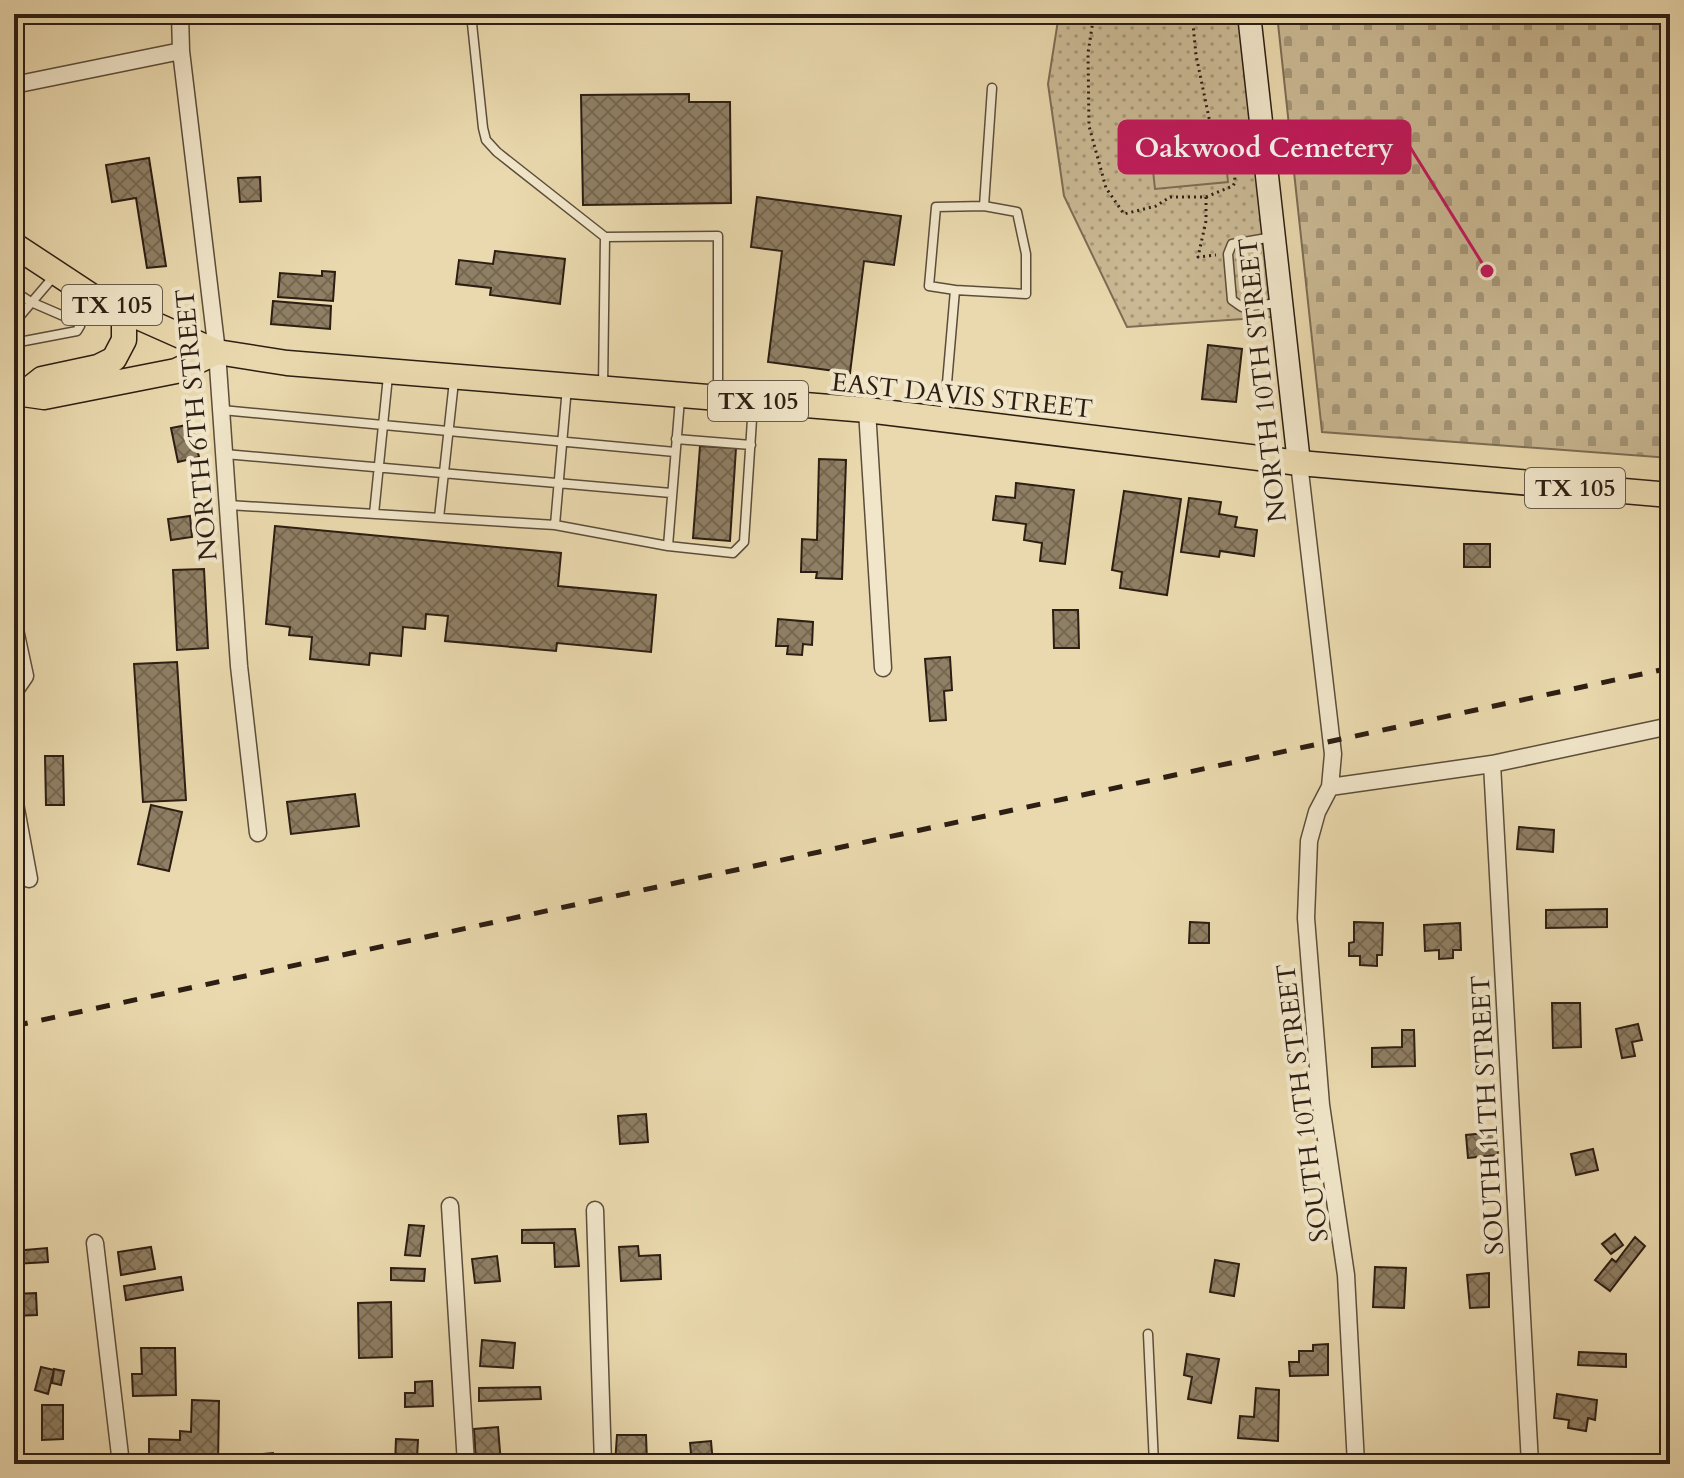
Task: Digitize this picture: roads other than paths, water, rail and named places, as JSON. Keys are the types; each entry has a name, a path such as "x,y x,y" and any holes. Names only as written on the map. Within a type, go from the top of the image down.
{"main road":[{"name":"TX 105","path":"14,245 93,297 217,352"},
{"path":"19,395 42,379 98,367 114,359 124,340 124,309"},
{"name":"EAST DAVIS STREET","path":"217,352 287,363 867,410 1299,463 1670,495"},
{"path":"19,395 44,397 176,371 217,352"}],"street":[{"name":"NORTH 6TH STREET","path":"180,14 181,51 217,352 239,666 258,833"},
{"name":"NORTH 10TH STREET","path":"1249,14 1333,740"},
{"path":"14,85 181,51"},
{"path":"867,410 883,668"},
{"path":"14,625 25,676 14,692"},
{"path":"1330,787 1492,764 1670,726"},
{"name":"SOUTH 10TH STREET","path":"1333,740 1330,787 1317,812 1309,841 1306,918 1321,1105 1346,1275 1356,1464"},
{"name":"SOUTH 11TH STREET","path":"1492,764 1530,1464"},
{"path":"14,798 29,879"},
{"path":"450,1206 466,1464"},
{"path":"595,1210 603,1464"},
{"path":"95,1243 121,1464"}],"lane":[{"path":"471,14 483,128 486,140 497,152 605,237 718,236 718,398"},
{"path":"984,206 992,88"},
{"path":"984,206 1017,212 1026,254 1026,294 955,290 929,286 936,207 984,206"},
{"path":"603,389 605,237"},
{"path":"1274,237 1232,244 1228,254 1232,300 1236,305 1281,303"},
{"path":"14,323 57,273"},
{"path":"944,419 955,290"},
{"path":"14,291 80,326 77,331 14,346 19,395"},
{"path":"374,514 389,371"},
{"path":"439,518 455,376"},
{"path":"555,525 567,386"},
{"path":"668,546 680,395"},
{"path":"228,505 555,525 668,546 733,553 744,542 754,401"},
{"path":"222,410 675,452"},
{"path":"676,439 751,445"},
{"path":"225,454 671,493"},
{"path":"1148,1334 1154,1464"}],"railway":[{"path":"14,1026 1670,668"}],"place":[{"name":"Oakwood Cemetery","path":"1487,271"}]}
